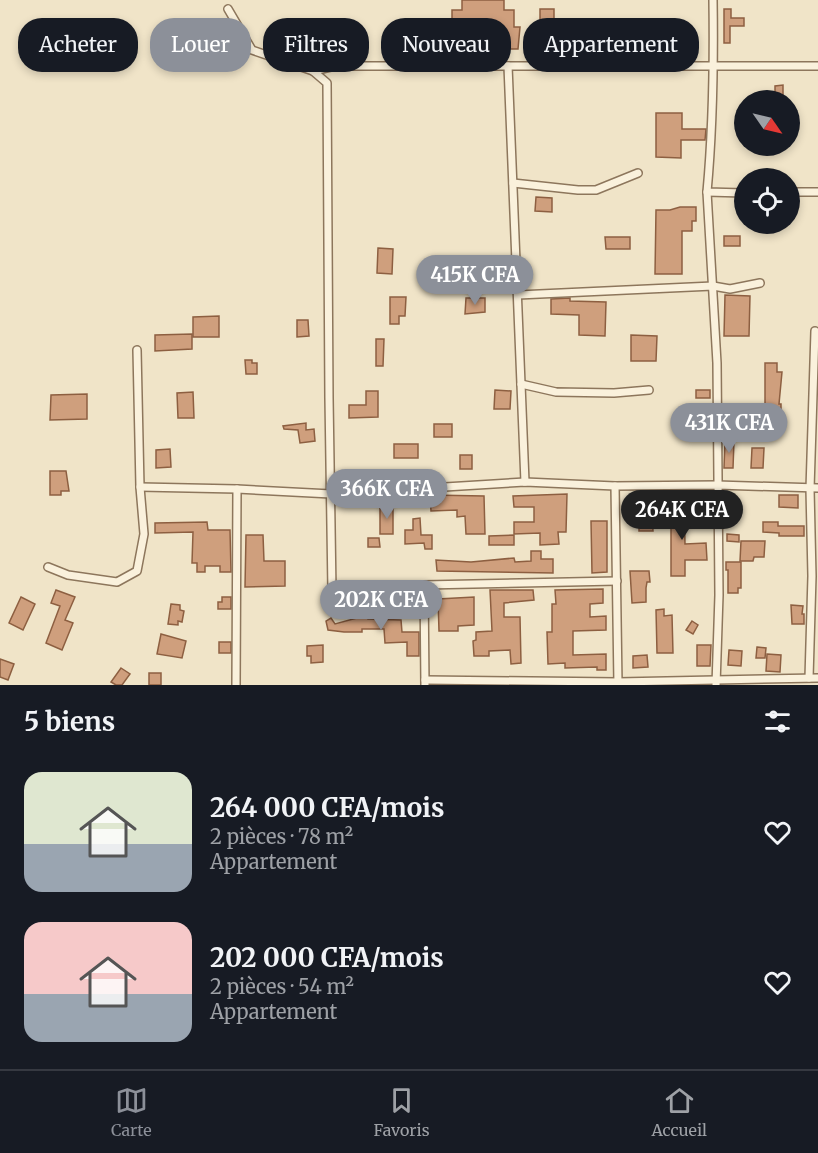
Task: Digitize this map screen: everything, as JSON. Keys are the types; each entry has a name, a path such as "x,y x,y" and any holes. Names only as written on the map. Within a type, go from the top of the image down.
{"street":[{"path":"712,0 713,120 707,192 717,363 719,595 716,683"},
{"path":"228,9 252,50 263,54"},
{"path":"511,66 714,68 818,66"},
{"path":"314,72 327,83 332,591 424,585 617,581"},
{"path":"508,72 525,482"},
{"path":"513,183 596,190 638,173"},
{"path":"707,192 734,193"},
{"path":"800,192 818,192"},
{"path":"518,295 713,286 730,289 760,283"},
{"path":"809,678 815,576 815,331"},
{"path":"48,567 68,575 117,582 137,571 144,534 140,487 137,350"},
{"path":"521,384 556,392 614,393 649,390"},
{"path":"140,487 331,494 525,482 615,486 717,485 814,488"},
{"path":"615,486 618,684"},
{"path":"236,685 237,489"},
{"path":"424,585 425,682 618,684 716,683 818,678"}],"building":[{"path":"462,0 504,0 504,10 514,10 514,27 520,27 518,49 511,49 511,18 452,18 452,10 462,10"},
{"path":"540,9 554,9 554,18 540,18"},
{"path":"724,9 731,9 731,18 744,18 744,26 730,26 730,43 724,43"},
{"path":"783,85 783,90 775,90 775,86"},
{"path":"656,113 682,113 682,129 706,129 705,140 681,140 681,158 656,157"},
{"path":"536,197 552,198 552,212 535,211"},
{"path":"696,207 696,221 692,221 692,231 682,231 682,274 655,274 656,210"},
{"path":"724,236 740,236 740,246 724,246"},
{"path":"605,237 630,237 630,249 606,249"},
{"path":"378,248 393,249 392,274 377,273"},
{"path":"448,261 477,261 477,274 464,274 465,268 447,267"},
{"path":"725,295 750,296 749,336 724,336"},
{"path":"390,297 406,297 405,316 399,316 399,324 390,324"},
{"path":"466,298 485,298 485,312 465,314"},
{"path":"570,298 570,301 606,302 605,336 579,335 579,315 551,314 551,299"},
{"path":"219,316 219,337 193,337 193,317"},
{"path":"297,320 308,320 309,336 297,337"},
{"path":"192,334 192,349 155,351 155,335"},
{"path":"631,335 657,336 656,361 631,361"},
{"path":"376,339 384,339 383,366 376,366"},
{"path":"245,360 257,363 257,374 246,374"},
{"path":"765,363 777,363 777,372 782,372 779,404 781,404 781,415 765,415"},
{"path":"495,390 511,391 510,409 494,409"},
{"path":"696,390 710,390 710,398 696,398"},
{"path":"366,391 378,391 378,417 349,418 349,405 366,405"},
{"path":"193,392 194,418 178,418 177,393"},
{"path":"87,394 87,419 50,420 51,395"},
{"path":"306,423 306,430 314,429 315,441 300,443 298,430 284,429 283,426"},
{"path":"434,424 452,424 452,437 434,437"},
{"path":"725,441 734,441 733,468 724,468"},
{"path":"394,444 418,444 418,458 394,458"},
{"path":"752,448 764,448 763,468 751,468"},
{"path":"170,449 171,467 156,468 156,450"},
{"path":"460,455 472,455 472,469 460,469"},
{"path":"50,471 66,471 69,491 61,491 61,495 50,495"},
{"path":"567,494 566,532 558,532 559,544 540,545 540,533 514,534 514,522 534,522 534,507 514,507 513,496"},
{"path":"430,495 484,496 485,534 466,534 465,516 457,517 457,510 431,511"},
{"path":"779,495 798,495 798,508 779,507"},
{"path":"671,499 684,499 685,544 706,543 707,560 685,560 685,576 671,576"},
{"path":"380,507 393,507 393,534 380,534"},
{"path":"652,511 653,531 639,531 639,512"},
{"path":"420,518 421,535 432,535 432,549 425,549 424,543 405,544 405,530 413,530 413,519"},
{"path":"591,521 607,521 607,572 592,573"},
{"path":"207,522 208,530 230,530 231,572 220,572 220,566 205,566 205,572 197,572 197,563 192,563 193,532 155,533 155,523"},
{"path":"763,522 778,522 778,526 804,526 804,536 779,536 779,533 763,532"},
{"path":"727,534 739,535 739,542 727,541"},
{"path":"246,535 263,535 264,561 285,561 285,586 245,587"},
{"path":"514,535 514,545 489,545 489,536"},
{"path":"368,538 379,538 380,547 368,547"},
{"path":"741,541 765,541 764,557 754,557 753,561 740,561"},
{"path":"531,551 541,551 541,559 553,559 553,573 437,571 436,560 471,562 514,558 515,562 531,561"},
{"path":"726,562 741,562 741,588 738,588 738,593 728,593"},
{"path":"630,571 649,571 650,582 647,582 646,602 632,603"},
{"path":"603,589 603,603 590,604 590,617 606,616 606,630 573,631 573,655 606,654 606,670 597,670 597,667 565,668 565,663 548,664 547,632 552,632 552,604 556,604 555,590"},
{"path":"56,590 75,597 65,620 73,623 62,650 46,643 60,606 51,603"},
{"path":"490,590 533,590 534,600 504,603 504,617 520,617 521,663 511,664 510,650 489,651 489,656 474,656 473,641 476,640 476,632 492,631"},
{"path":"21,597 35,604 23,630 9,623"},
{"path":"222,597 231,597 231,609 218,609 218,602 222,602"},
{"path":"474,597 474,625 458,626 458,631 439,631 438,599"},
{"path":"171,604 180,605 180,610 184,611 182,622 178,621 178,625 168,624"},
{"path":"791,605 803,606 804,624 792,624"},
{"path":"664,609 664,616 672,615 673,653 657,653 656,610"},
{"path":"368,615 368,619 401,620 402,632 419,632 419,656 407,656 407,642 385,643 384,629 362,629 362,632 328,630 326,621 331,618 335,624"},
{"path":"692,621 698,625 693,634 686,630"},
{"path":"161,634 186,641 182,658 157,654"},
{"path":"219,642 231,642 231,653 219,653"},
{"path":"323,645 323,662 311,663 311,656 307,656 307,646"},
{"path":"697,645 711,645 710,666 697,666"},
{"path":"757,647 766,648 765,658 756,658"},
{"path":"729,650 742,651 741,666 728,665"},
{"path":"767,654 781,655 780,672 766,671"},
{"path":"647,655 648,667 633,668 633,656"},
{"path":"0,659 14,664 8,680 0,677"},
{"path":"121,668 130,674 122,685 116,685 111,682"},
{"path":"149,673 161,673 161,685 149,685"}]}
